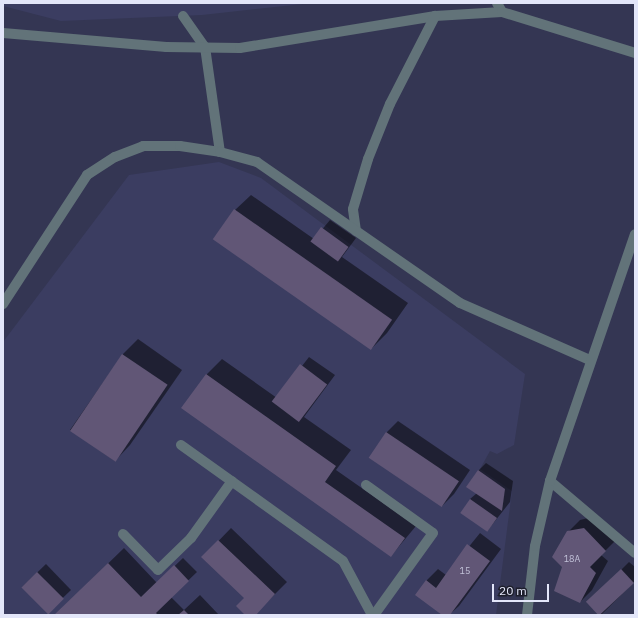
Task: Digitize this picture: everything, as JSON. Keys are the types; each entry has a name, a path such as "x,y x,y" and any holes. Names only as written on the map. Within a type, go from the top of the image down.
{"street":[{"path":"3,33 166,47 240,48 499,7 635,54"},
{"path":"183,16 205,47 220,152"},
{"path":"356,231 353,209 368,159 390,104 435,16"},
{"path":"3,304 87,175 115,157 143,146 180,146 220,152 257,162 460,303 590,360"},
{"path":"527,615 535,546 550,481 590,360 635,234"},
{"path":"181,445 343,560 373,615 433,533 366,486"},
{"path":"123,534 158,570 191,538 232,481"},
{"path":"550,481 635,553"}],"shaded area":[{"path":"3,3 312,3 202,15 61,21 3,6"},
{"path":"219,162 261,178 525,374 514,445 497,454 490,451 480,469 512,491 496,615 3,615 3,342 129,175"}],"building":[{"path":"234,209 392,320 371,350 213,239"},
{"path":"321,227 349,247 338,262 310,242"},
{"path":"122,354 168,385 116,462 70,431"},
{"path":"300,364 327,384 299,422 272,402"},
{"path":"206,374 336,466 325,482 405,538 391,557 181,408"},
{"path":"386,432 459,481 442,507 369,458"},
{"path":"478,470 505,489 502,511 466,487"},
{"path":"470,499 497,518 487,532 460,513"},
{"path":"584,528 606,551 590,567 596,573 580,603 554,591 562,567 552,557 567,531"},
{"path":"218,540 275,594 256,615 245,615 236,606 244,598 201,557"},
{"path":"467,544 490,561 450,615 442,615 415,595 426,580 436,588"},
{"path":"108,563 141,597 174,565 189,581 156,613 158,615 54,615"},
{"path":"621,569 634,583 600,615 586,602"},
{"path":"37,572 64,599 48,614 21,588"},
{"path":"184,610 189,615 178,615"}]}
